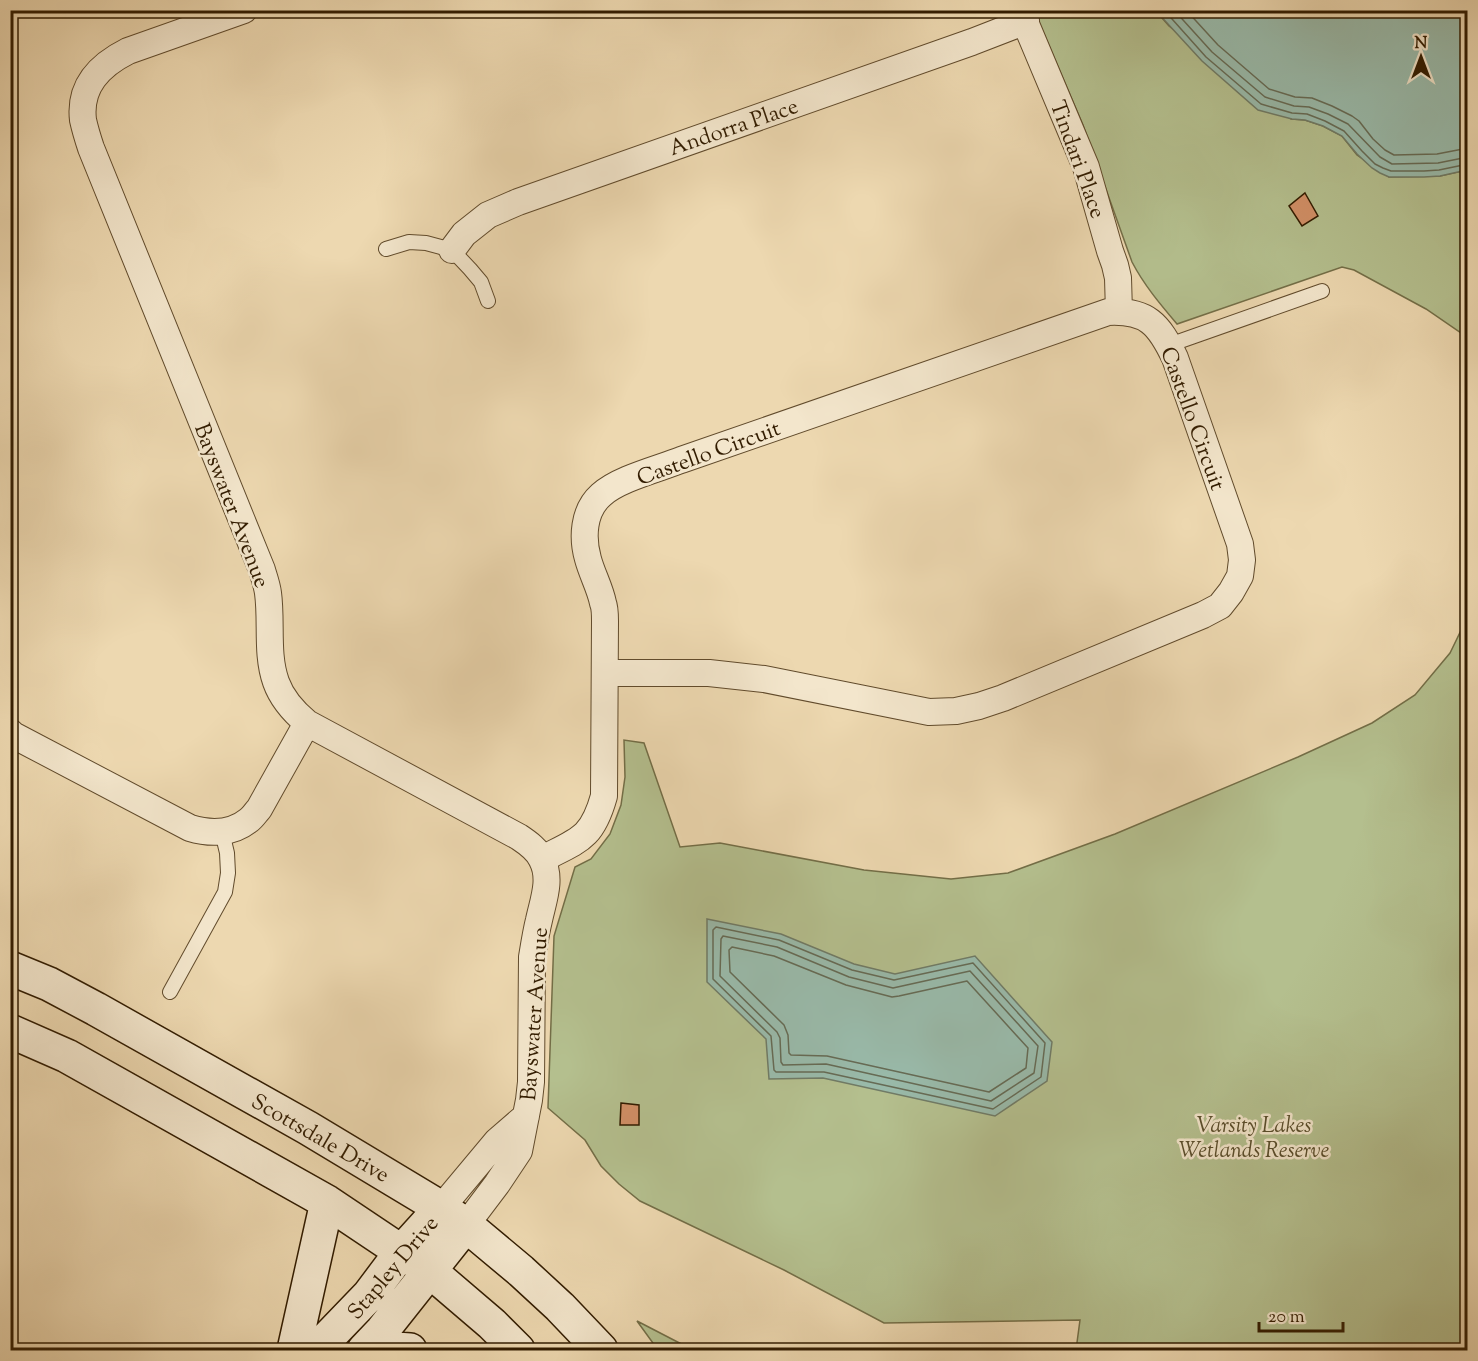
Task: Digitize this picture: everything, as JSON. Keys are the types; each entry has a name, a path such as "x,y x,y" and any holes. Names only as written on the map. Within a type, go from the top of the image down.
{"main road":[{"name":"Scottsdale Drive","path":"10,968 49,984 106,1014 308,1128 454,1216 529,1278 601,1350"},
{"path":"10,1031 67,1056 327,1202 430,1271 492,1324 518,1350"},
{"path":"294,1350 327,1202"},
{"name":"Stapley Drive","path":"316,1350 369,1295 402,1251 454,1216"},
{"name":"Stapley Drive","path":"365,1349 430,1271 454,1216"},
{"path":"365,1349 410,1350"}],"street":[{"name":"Bayswater Avenue","path":"244,10 113,58 97,72 89,84 83,101 83,120 91,148 261,570 268,592 271,657 276,682 285,700 307,723 519,837 529,844 542,859 546,872 546,889 532,957 531,1082 519,1151 497,1184 454,1216"},
{"name":"Andorra Place","path":"452,250 464,234 488,215 518,202 972,42 1023,16"},
{"name":"Tindari Place","path":"1023,16 1086,167 1118,278 1119,312"},
{"name":"Castello Circuit","path":"542,859 586,834 601,809 604,796 605,621 603,602 588,560 585,544 585,523 600,495 615,486 681,460 1108,312 1137,314 1152,323 1169,345 1240,544 1242,560 1240,576 1220,606 1003,698 956,711 929,712 737,675 605,673"},
{"path":"10,732 190,828 206,832 222,832 249,820 259,809 307,723"}],"lane":[{"path":"386,249 409,242 426,243 452,250 481,282 488,301"},
{"path":"1169,345 1322,291"},
{"path":"170,992 225,892 228,865 222,832"}],"green space":[{"path":"1034,11 1156,11 1169,26 1291,119 1305,120 1323,126 1342,136 1357,155 1389,177 1440,176 1467,170 1467,337 1426,309 1354,270 1342,267 1177,324 1158,302 1132,262 1083,125"},
{"name":"Varsity Lakes Wetlands Reserve","path":"1467,618 1467,1350 1076,1350 1080,1320 884,1323 784,1270 640,1201 601,1166 585,1140 548,1108 554,936 575,867 591,859 610,834 621,805 625,777 624,740 644,743 680,847 720,843 864,870 951,879 1008,873 1115,834 1298,757 1372,723 1415,695 1450,653"},
{"path":"637,1321 693,1350 658,1350"}],"water":[{"path":"1156,11 1467,11 1467,170 1424,177 1389,177 1380,173 1357,154 1342,136 1323,126 1258,110 1202,61"},
{"path":"707,919 781,934 854,964 895,974 975,956 1052,1042 1047,1081 995,1116 823,1078 769,1079 766,1039 707,982"}],"building":[{"path":"1305,193 1318,216 1302,226 1289,206"},
{"path":"621,1103 639,1105 639,1125 620,1125"}]}
